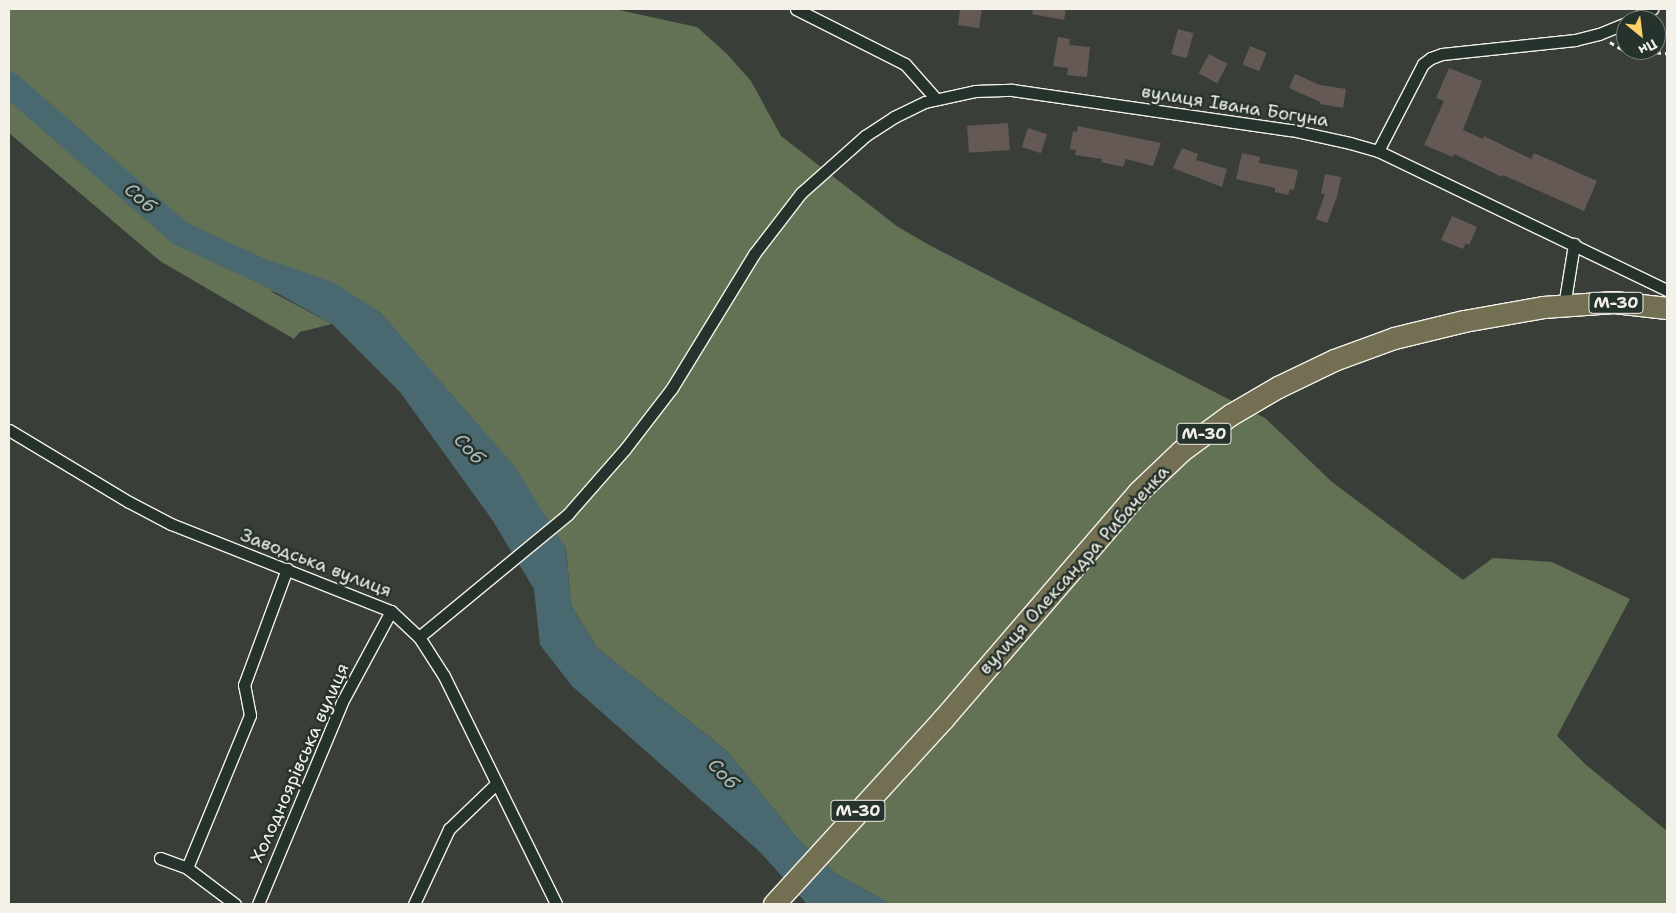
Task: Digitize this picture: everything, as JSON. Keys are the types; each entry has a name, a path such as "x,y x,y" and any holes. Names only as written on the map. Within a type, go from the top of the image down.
{"highway":[{"name":"вулиця Олександра Рибаченка","path":"774,904 943,719 1138,492 1181,451 1230,416 1278,387 1334,360 1394,338 1474,319 1543,307 1614,302 1667,308"}],"street":[{"path":"796,9 905,64 936,99"},
{"path":"1378,151 1423,64 1431,58 1442,54 1575,40 1616,27"},
{"name":"вулиця Івана Богуна","path":"419,637 568,514 626,450 655,411 754,254 801,193 865,136 894,117 936,99 975,90 1012,90 1291,130 1378,151 1667,290"},
{"path":"1564,306 1574,244"},
{"name":"Заводська вулиця","path":"9,430 128,502 233,550 287,569 391,611 419,637 444,676 556,904"},
{"path":"187,868 250,715 244,685 287,569"},
{"name":"Холодноярівська вулиця","path":"258,904 342,702 391,611"},
{"path":"414,904 449,829 497,783"},
{"path":"160,858 187,868 236,904"}],"green space":[{"path":"9,9 614,9 697,27 727,54 751,81 781,136 898,227 931,246 1265,418 1332,482 1463,580 1493,558 1552,562 1630,599 1557,736 1585,764 1667,831 1667,904 890,904 835,873 797,838 727,751 597,648 571,605 566,548 410,347 380,312 270,291 332,324 300,332 294,339 160,261 9,133"}],"water":[{"path":"258,261 271,261 333,282 380,312 516,468 566,549 571,605 597,648 727,751 797,838 835,873 890,904 807,904 759,851 572,686 540,645 534,589 493,521 400,392 332,324 259,283 248,264"}],"building":[{"path":"960,9 982,9 979,28 958,25"},
{"path":"1033,9 1066,9 1064,20 1032,14"},
{"path":"1178,29 1193,33 1187,58 1171,54"},
{"path":"1058,37 1070,39 1069,45 1090,47 1087,77 1067,75 1068,68 1053,66"},
{"path":"1250,46 1267,53 1259,71 1243,65"},
{"path":"1209,54 1228,64 1217,83 1199,73"},
{"path":"1449,68 1482,81 1463,130 1483,139 1484,136 1531,159 1534,153 1597,181 1584,211 1503,175 1502,177 1454,154 1453,157 1424,145 1444,101 1436,98"},
{"path":"1295,74 1320,85 1346,89 1343,108 1320,104 1320,102 1289,88"},
{"path":"1008,123 1010,150 969,153 967,126"},
{"path":"1078,126 1161,143 1153,166 1126,159 1123,167 1101,162 1102,159 1075,155 1076,150 1070,149 1073,131 1077,132"},
{"path":"1028,128 1047,134 1041,153 1022,147"},
{"path":"1182,148 1198,154 1196,160 1227,169 1222,187 1173,168"},
{"path":"1242,153 1260,157 1259,163 1298,170 1294,190 1290,189 1288,195 1275,192 1275,188 1236,179"},
{"path":"1325,174 1341,177 1337,197 1327,223 1316,219 1325,194 1321,194"},
{"path":"1452,216 1477,227 1469,245 1466,243 1463,249 1441,240"}],"waterway":[{"name":"Соб","path":"9,84 180,233 277,278"}]}
